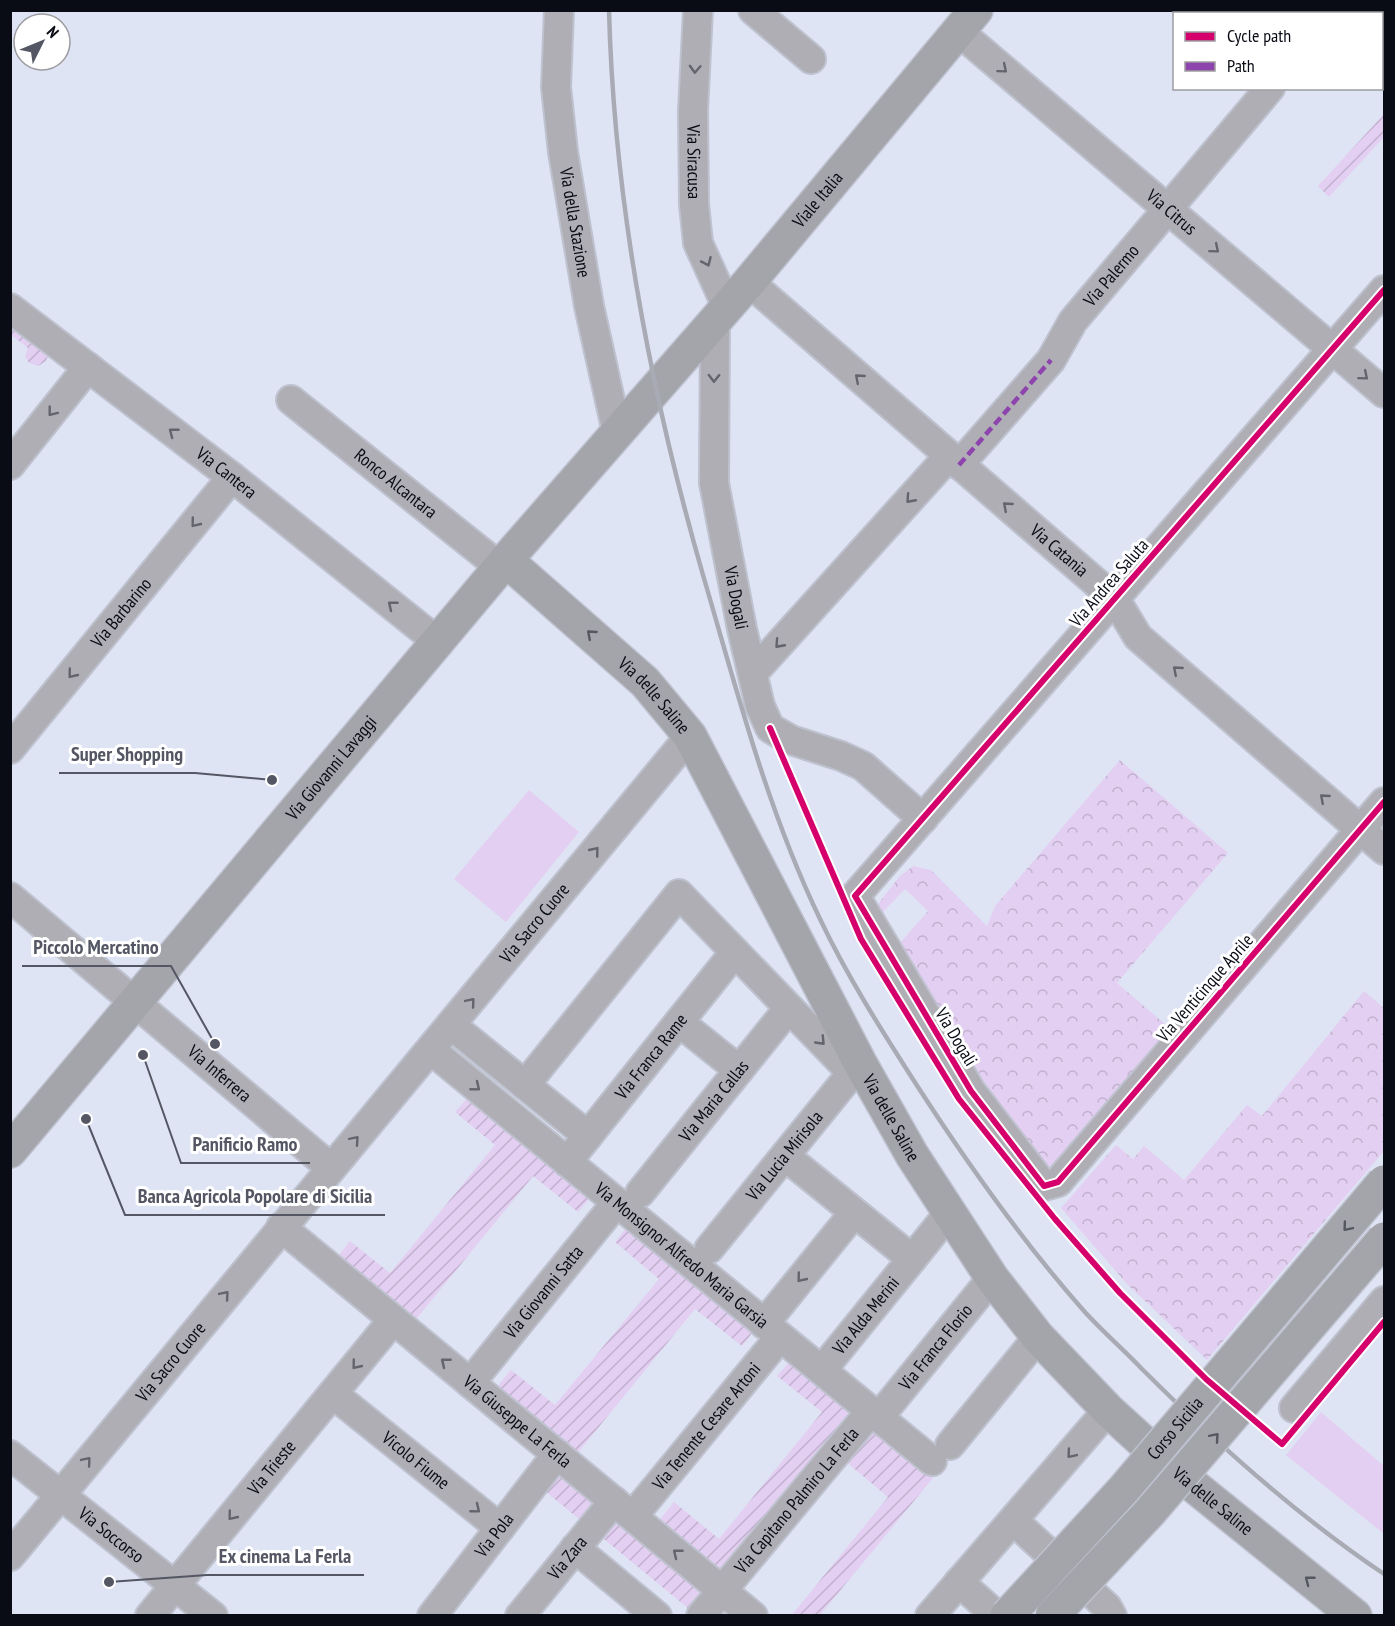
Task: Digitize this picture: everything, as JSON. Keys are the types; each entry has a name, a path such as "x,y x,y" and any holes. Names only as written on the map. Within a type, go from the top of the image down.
{"main road":[{"name":"Viale Italia","path":"656,387 748,282 967,21"},
{"name":"Via Giovanni Lavaggi","path":"10,1151 136,1004 503,563 656,387"},
{"name":"Via delle Saline","path":"503,563 645,682 690,736 856,1068 992,1278 1038,1337 1108,1410 1174,1470 1355,1616"},
{"name":"Corso Sicilia","path":"1007,1616 1124,1489 1384,1182"},
{"name":"Corso Sicilia","path":"1052,1616 1149,1513 1384,1239"},
{"path":"988,1616 1124,1489"},
{"path":"1099,1613 1101,1588 1149,1513"}],"street":[{"name":"Via della Stazione","path":"559,10 556,87 563,152 589,306 617,432"},
{"name":"Via Siracusa","path":"698,10 693,111 695,214 698,243 721,313"},
{"path":"753,10 811,59"},
{"name":"Via Citrus","path":"967,21 1167,208 1384,393"},
{"name":"Via Palermo","path":"753,672 1051,360 1073,321 1268,90"},
{"name":"Via Catania","path":"748,282 1115,599 1138,637 1384,850"},
{"name":"Via Andrea Saluta","path":"855,896 1384,290"},
{"name":"Via Cantera","path":"10,308 232,477 438,642"},
{"name":"Via Dogali","path":"721,313 714,483 760,706 770,728 791,740 841,756 863,766 923,819"},
{"path":"10,465 88,367"},
{"name":"Ronco Alcantara","path":"291,400 503,563"},
{"name":"Via Barbarino","path":"10,749 232,477"},
{"name":"Via Sacro Cuore","path":"10,1556 690,736"},
{"name":"Via Venticinque Aprile","path":"1044,1186 1058,1182 1384,802"},
{"path":"525,1085 680,894 789,1008 856,1068"},
{"name":"Via Dogali","path":"855,896 971,1091 1044,1186"},
{"name":"Via Inferrera","path":"10,897 331,1168"},
{"name":"Via Franca Rame","path":"567,1162 735,952"},
{"name":"Via Maria Callas","path":"628,1198 739,1070 789,1008"},
{"path":"679,1022 739,1070"},
{"path":"452,1025 588,1136"},
{"name":"Via Monsignor Alfredo Maria Garsia","path":"431,1050 567,1162 628,1198 772,1330 875,1414 941,1453 1038,1337"},
{"name":"Via Lucia Mirisola","path":"709,1249 856,1068"},
{"path":"785,1156 846,1223 912,1259"},
{"name":"Via Giovanni Satta","path":"470,1383 628,1198"},
{"name":"Via Alda Merini","path":"822,1370 950,1212"},
{"name":"Via Tenente Cesare Artoni","path":"623,1509 772,1330 846,1223"},
{"name":"Via Giuseppe La Ferla","path":"281,1227 753,1616"},
{"name":"Via Franca Florio","path":"875,1414 992,1278"},
{"path":"1294,1408 1384,1301"},
{"name":"Via Trieste","path":"150,1616 393,1320"},
{"name":"Vicolo Fiume","path":"333,1394 500,1528"},
{"path":"930,1616 1108,1410"},
{"name":"Via Capitano Palmiro La Ferla","path":"701,1616 875,1414"},
{"name":"Via Pola","path":"432,1616 557,1454"},
{"name":"Via Soccorso","path":"10,1455 213,1616"},
{"name":"Via Zara","path":"520,1616 575,1548 623,1509"},
{"path":"1014,1521 1099,1613"},
{"path":"575,1548 657,1616"},
{"path":"959,1582 997,1616"}],"green space":[{"path":"1384,114 1384,137 1329,197 1318,186"},
{"path":"10,325 45,350 48,356 46,361 38,366 29,363 25,356 28,348 11,335"},
{"path":"1120,760 1228,853 1117,983 1166,1025 1159,1040 1053,1168 1039,1162 976,1069 900,943 928,911 905,889 882,913 878,904 899,877 913,866 931,870 987,926 995,906"},
{"path":"529,790 579,832 506,922 454,879"},
{"path":"1364,991 1384,1008 1384,1151 1207,1360 1127,1284 1061,1208 1116,1145 1133,1159 1144,1146 1184,1180 1247,1105 1262,1116"},
{"path":"468,1097 590,1198 578,1212 533,1176 413,1323 335,1260 350,1241 390,1273 495,1145 455,1112"},
{"path":"626,1228 753,1332 742,1346 695,1309 576,1455 495,1389 511,1370 555,1405 659,1279 615,1242"},
{"path":"790,1361 851,1410 718,1573 657,1523 674,1502 719,1539 822,1412 777,1376"},
{"path":"1321,1412 1384,1466 1384,1534 1286,1455"},
{"path":"871,1428 933,1478 820,1615 791,1616 888,1497 845,1461"},
{"path":"562,1472 600,1502 584,1523 546,1492"},
{"path":"615,1515 706,1588 689,1609 599,1535"}],"railway":[{"path":"609,10 612,82 627,225 651,366 667,436 703,575 754,749 784,835 830,940 878,1024 955,1143 1017,1229 1084,1311 1228,1451 1320,1528 1384,1574"}],"marked path":[{"path":"959,465 1051,360"}],"cycle path":[{"path":"1384,290 855,896 971,1091 1044,1186 1058,1182 1384,802"},
{"path":"770,728 861,939 959,1099 1055,1219 1120,1293 1206,1379 1282,1444 1384,1322"}],"place":[{"name":"Super Shopping","path":"272,780"},
{"name":"Piccolo Mercatino","path":"215,1044"},
{"name":"Panificio Ramo","path":"143,1055"},
{"name":"Banca Agricola Popolare di Sicilia","path":"86,1119"},
{"name":"Ex cinema La Ferla","path":"109,1582"}]}
